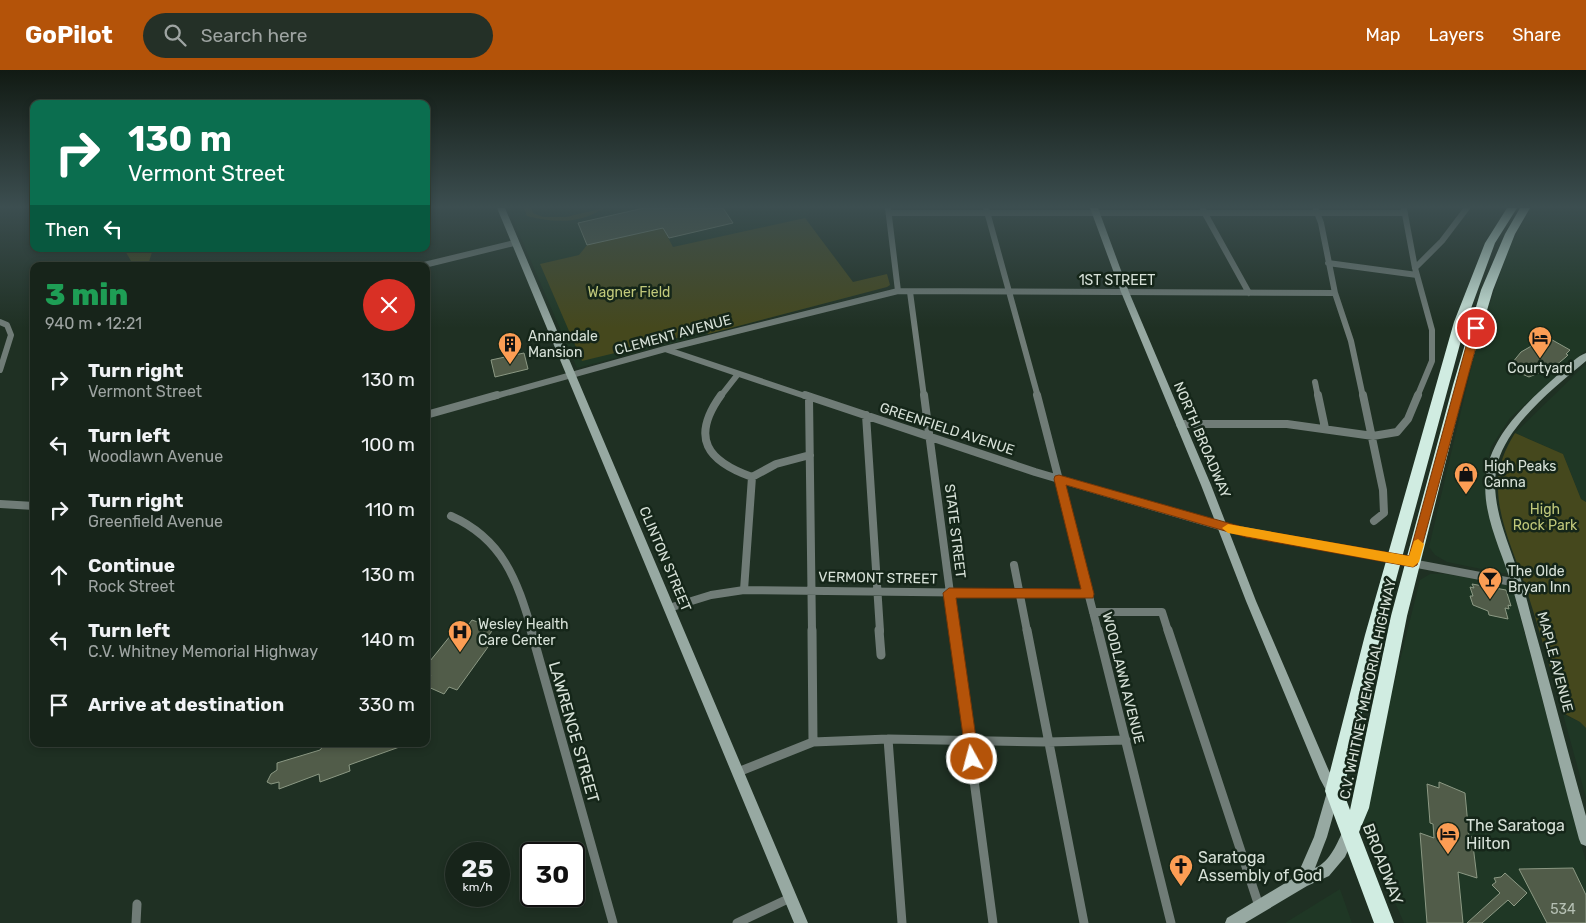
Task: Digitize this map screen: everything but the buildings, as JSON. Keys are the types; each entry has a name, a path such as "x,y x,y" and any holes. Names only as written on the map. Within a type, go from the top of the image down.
{"highway":[{"name":"C.V. WHITNEY MEMORIAL HIGHWAY","path":"1334,792 1394,558 1460,322 1488,248"},
{"name":"C.V. WHITNEY MEMORIAL HIGHWAY","path":"1349,833 1360,808 1399,616 1459,385 1487,290 1504,248"},
{"name":"BROADWAY","path":"1334,792 1384,923"}],"street":[{"path":"430,264 494,248"},
{"name":"CLINTON STREET","path":"516,248 573,376 801,923"},
{"path":"893,248 898,291"},
{"name":"WOODLAWN AVENUE","path":"997,248 1059,479 1171,923"},
{"name":"NORTH BROADWAY","path":"1109,248 1125,292 1324,775 1334,792"},
{"path":"1224,248 1249,293"},
{"path":"1325,248 1335,293 1351,341 1373,436 1386,507 1382,517 1374,521"},
{"path":"1180,424 1287,424 1373,436 1397,432 1403,426 1432,361 1432,330 1416,272 1412,248"},
{"path":"1416,272 1436,248"},
{"path":"1328,263 1416,272"},
{"name":"1ST STREET","path":"898,291 1335,293"},
{"name":"CLEMENT AVENUE","path":"430,414 665,350 898,291"},
{"name":"STATE STREET","path":"910,292 993,923"},
{"path":"0,322 7,325 11,335 0,370"},
{"name":"GREENFIELD AVENUE","path":"665,350 1059,479 1222,527 1517,582"},
{"name":"MAPLE AVENUE","path":"1586,356 1561,376 1505,437 1492,463 1490,479 1492,500 1517,582 1586,839"},
{"path":"738,374 707,417 703,430 706,444 713,456 725,466 752,477"},
{"path":"1316,382 1325,428"},
{"path":"809,398 813,742"},
{"path":"866,415 882,655"},
{"path":"752,477 776,464 810,455"},
{"path":"744,590 752,477"},
{"path":"0,504 30,506"},
{"name":"LAWRENCE STREET","path":"451,516 472,526 496,548 513,576 530,628 613,923"},
{"path":"1014,566 1084,923"},
{"name":"VERMONT STREET","path":"669,608 711,595 744,590 1088,594"},
{"path":"1093,612 1162,612 1259,906"},
{"path":"888,740 902,923"},
{"path":"738,772 813,742 888,740 1048,742 1126,740"},
{"path":"1302,881 1313,861 1325,828 1334,792"},
{"path":"1232,923 1302,881 1324,871 1340,852 1349,833"},
{"path":"737,923 790,898"},
{"path":"136,923 137,904"}],"shaded area":[{"path":"525,248 827,248 861,294 577,368"},
{"path":"1509,248 1586,248 1586,350 1510,418 1491,447 1485,474 1486,494 1507,569 1506,573 1501,573 1447,562 1435,555 1429,547 1478,339"},
{"path":"1586,364 1586,502 1581,499 1563,454 1515,433"},
{"path":"1430,574 1445,574 1506,584 1513,590 1586,862 1586,923 1404,923 1367,839 1363,821 1363,809 1420,580"},
{"path":"1563,714 1580,722 1586,728 1586,798"},
{"path":"1340,889 1352,923 1285,923"}],"green space":[{"name":"Wagner Field","path":"585,248 827,248 853,282 887,274 890,285 708,334 706,331 582,361 540,264 579,255"},
{"path":"126,252 152,252 149,262 132,262"},
{"name":"High Rock Park","path":"1515,433 1563,454 1581,499 1586,502 1586,728 1580,722 1563,713 1545,649 1501,514 1498,490 1500,467"}],"slow traffic":[{"path":"1228,528 1246,533 1413,562 1418,544"}],"place":[{"name":"Courtyard","path":"1540,359"},
{"name":"Annandale Mansion","path":"510,365"},
{"name":"High Peaks Canna","path":"1466,495"},
{"name":"The Olde Bryan Inn","path":"1490,600"},
{"name":"Wesley Health Care Center","path":"460,653"},
{"name":"The Saratoga Hilton","path":"1448,855"},
{"name":"Saratoga Assembly of God","path":"1181,887"}],"route":[{"path":"972,759 949,593 1088,594 1059,479 1246,533 1413,562 1459,385 1476,328"}]}
